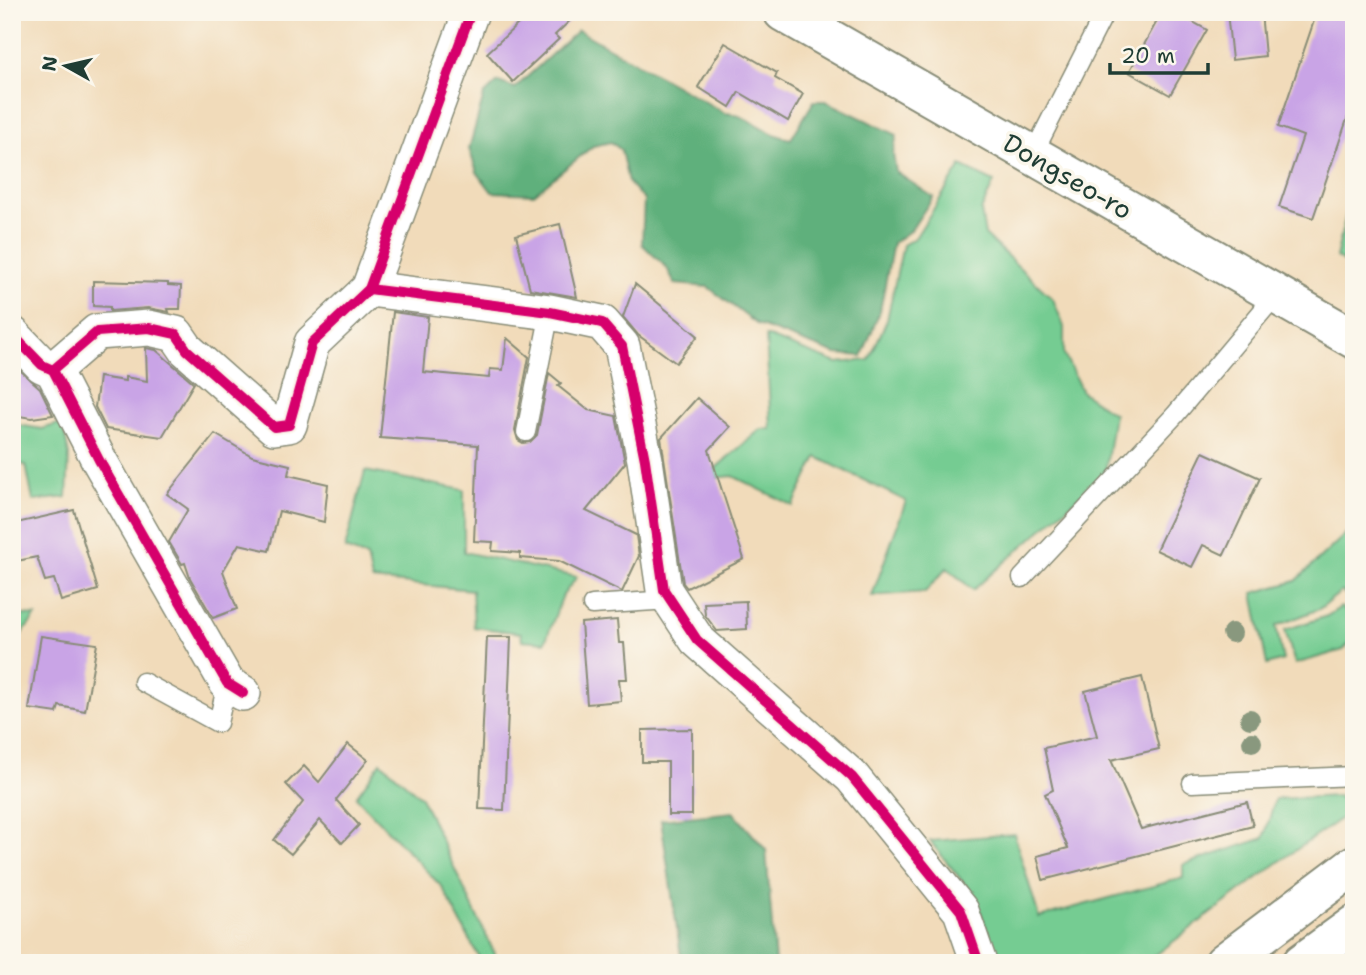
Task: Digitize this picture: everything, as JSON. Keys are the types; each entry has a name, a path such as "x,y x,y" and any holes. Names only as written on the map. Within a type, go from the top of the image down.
{"main road":[{"name":"Dongseo-ro","path":"783,12 1354,339"},
{"path":"1224,963 1354,865"},
{"path":"1302,963 1354,925"}],"street":[{"path":"53,370 97,332 149,328 176,334 187,350 274,427 289,425 312,343 369,289 471,12"},
{"path":"369,289 550,312 602,323 622,346 645,460 664,590 697,640 852,777 961,911 979,963"},
{"path":"12,334 42,365 53,370 99,460 235,688"}],"lane":[{"path":"1032,156 1105,12"},
{"path":"1022,578 1175,415 1275,296"},
{"path":"526,432 550,312"},
{"path":"592,605 670,600"},
{"path":"143,682 218,723 235,688"},
{"path":"1192,783 1354,776"}],"green space":[{"path":"578,30 725,113 742,117 782,137 791,139 814,101 826,101 897,135 893,154 896,172 933,197 911,230 893,243 880,311 862,356 836,354 758,325 708,287 675,284 667,268 642,244 644,200 628,182 621,150 611,142 593,146 534,194 492,192 477,172 469,149 484,95 498,82 515,88"},
{"path":"961,166 994,182 981,211 985,235 1053,299 1064,327 1064,354 1082,392 1114,414 1105,474 973,590 947,568 925,592 872,596 906,501 817,457 793,506 733,476 703,479 761,429 771,429 766,336 837,363 869,360 887,320 903,245 915,238"},
{"path":"1354,182 1354,269 1336,257"},
{"path":"62,423 69,454 67,497 33,501 26,465 12,463 12,424 42,429"},
{"path":"365,471 464,490 464,552 577,577 563,595 545,642 522,640 521,633 474,627 472,590 372,580 367,557 345,549"},
{"path":"1354,526 1354,603 1342,591 1319,609 1276,626 1283,660 1267,665 1253,593 1296,581"},
{"path":"1341,607 1352,618 1354,639 1343,650 1295,664 1285,630 1327,616"},
{"path":"12,614 36,616 12,646"},
{"path":"381,762 421,797 499,963 482,963 442,887 356,797"},
{"path":"1339,796 1350,812 1145,963 995,963 995,953 975,897 930,841 1014,834 1039,917 1183,878 1183,865 1264,838 1275,799"},
{"path":"733,812 766,850 775,963 682,963 661,820"}],"building":[{"path":"531,12 579,12 555,35 559,39 513,82 487,53"},
{"path":"1162,12 1175,12 1207,30 1170,95 1129,72"},
{"path":"1227,12 1261,12 1265,56 1232,60"},
{"path":"1317,12 1354,12 1354,99 1313,218 1279,207 1303,136 1278,127"},
{"path":"725,43 777,73 775,78 803,94 788,121 739,92 730,107 698,87"},
{"path":"560,224 577,297 530,289 516,235"},
{"path":"93,281 168,283 181,286 180,309 168,309 169,312 148,308 110,311 110,307 93,306"},
{"path":"635,284 698,336 676,363 638,335 623,317"},
{"path":"393,312 428,317 423,372 489,378 490,369 503,370 507,338 529,357 515,430 518,440 523,443 530,442 537,435 549,373 561,383 558,386 588,410 616,416 625,463 586,511 636,535 639,556 622,592 559,561 520,558 520,553 492,551 493,542 474,541 478,445 380,438"},
{"path":"146,348 156,350 194,383 162,437 106,429 95,407 99,377 125,381 125,377 147,381"},
{"path":"12,363 40,388 53,415 32,418 12,415"},
{"path":"697,398 730,427 709,450 744,559 687,588 683,583 661,438"},
{"path":"215,434 252,456 290,465 288,475 328,484 324,522 279,511 269,551 239,544 223,571 237,609 213,618 190,578 185,563 182,564 169,542 188,509 167,494"},
{"path":"1203,452 1260,478 1224,555 1203,545 1192,567 1156,550"},
{"path":"74,510 98,590 61,601 54,579 45,581 37,557 12,562 12,524"},
{"path":"746,601 747,629 717,631 705,615 704,603"},
{"path":"617,620 619,643 624,643 627,679 619,679 621,701 587,704 581,623"},
{"path":"41,636 97,644 85,711 59,706 57,713 29,709"},
{"path":"487,637 511,637 504,810 479,809"},
{"path":"1142,677 1159,749 1111,760 1141,829 1247,802 1253,826 1043,880 1037,856 1068,848 1045,794 1053,790 1044,748 1097,736 1085,691"},
{"path":"692,729 692,815 668,815 668,762 642,762 642,730"},
{"path":"348,744 368,760 336,800 359,825 342,843 320,820 291,854 274,840 303,802 286,784 304,766 319,782"}],"cycle path":[{"path":"53,370 97,332 149,328 176,334 187,350 274,427 289,425 312,343 369,289 471,12"},
{"path":"369,289 550,312 602,323 622,346 645,460 664,590 697,640 852,777 961,911 979,963"},
{"path":"12,334 42,365 53,370 99,460 227,683 243,693"}]}
